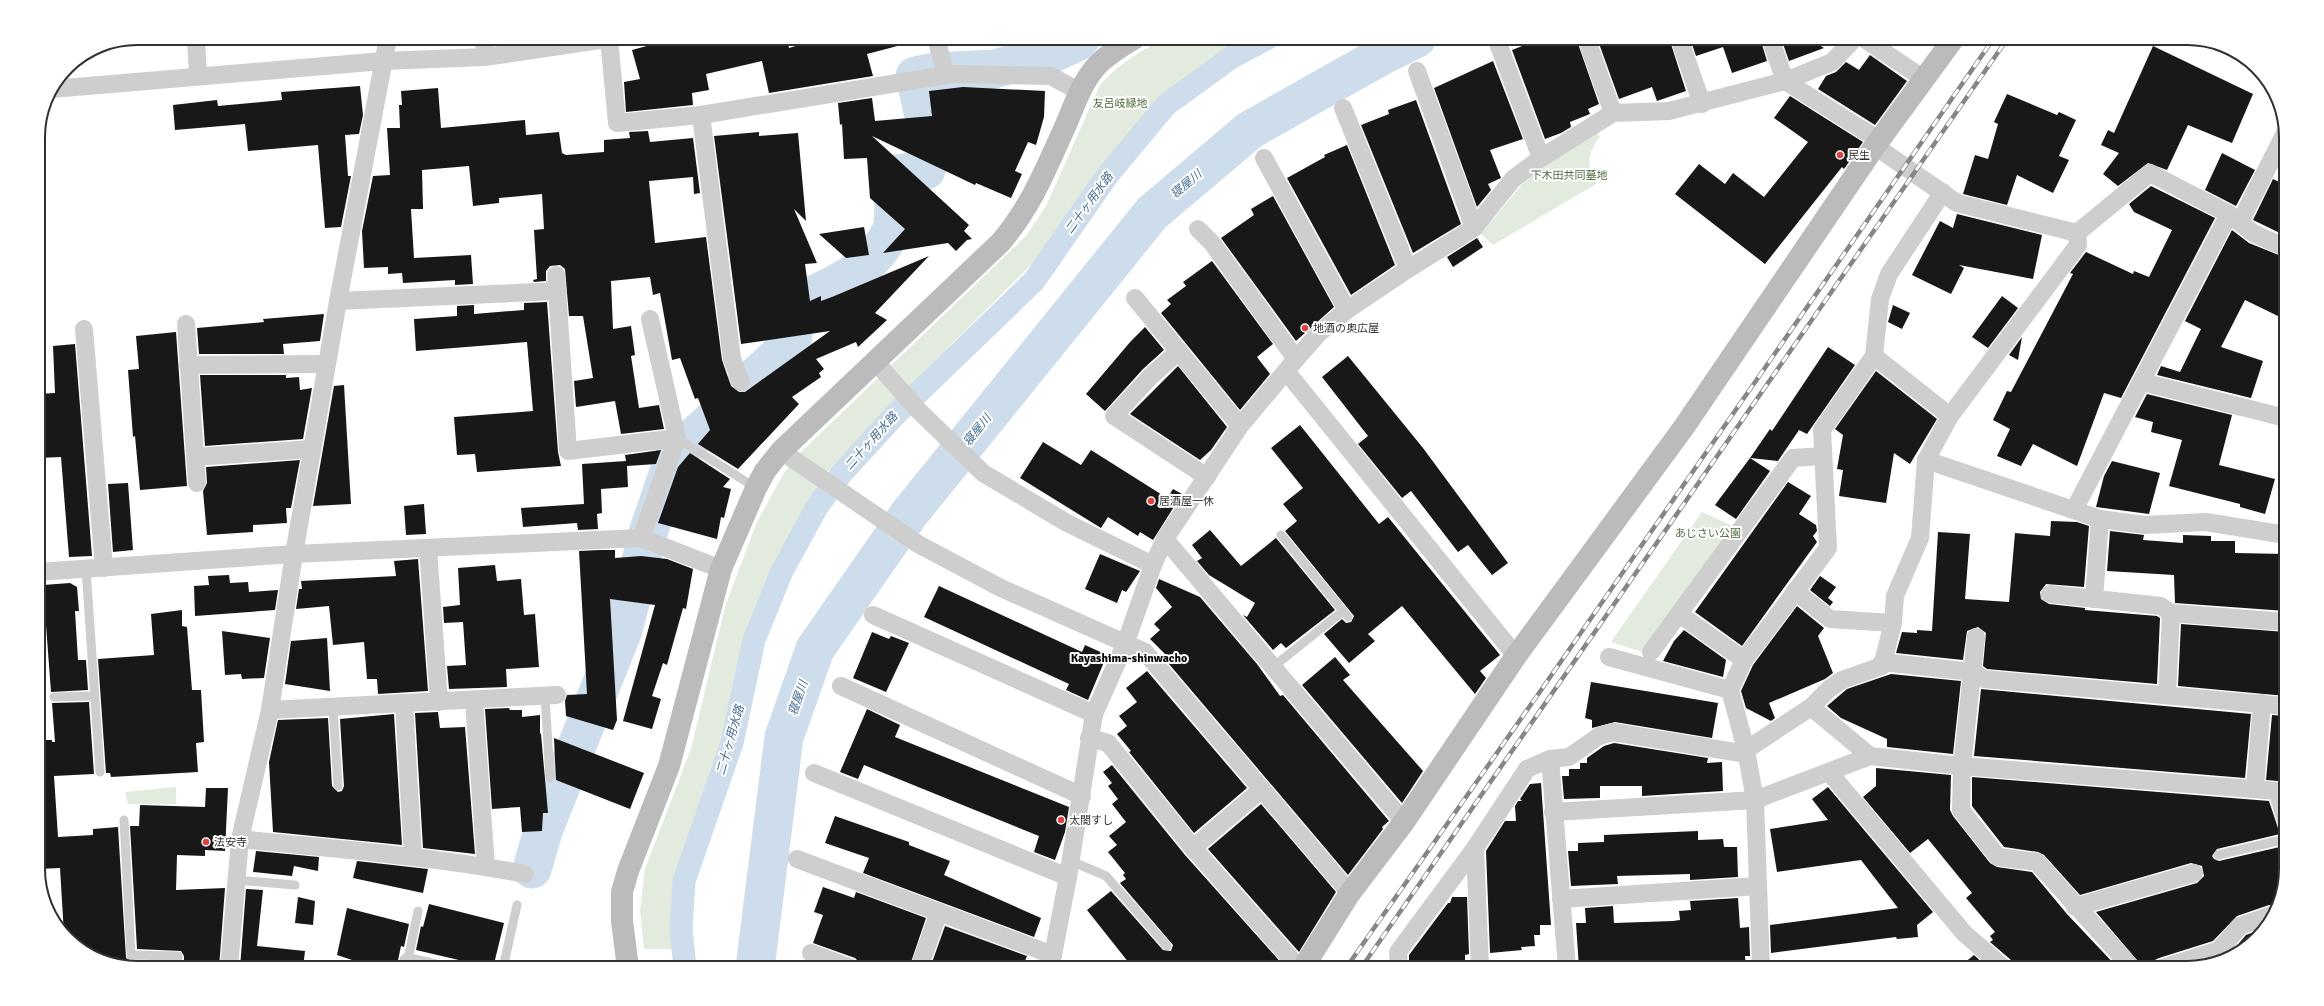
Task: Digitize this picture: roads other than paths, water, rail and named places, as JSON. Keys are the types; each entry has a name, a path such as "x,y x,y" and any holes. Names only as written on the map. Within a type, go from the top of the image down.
{"street":[{"path":"196,45 198,76"},
{"path":"230,961 240,839 270,710 312,449 338,301 386,45"},
{"path":"484,45 485,58"},
{"path":"59,88 383,61 485,58 562,45"},
{"path":"611,45 617,123 701,115 946,75 1050,76 1080,92"},
{"path":"938,45 946,75"},
{"path":"627,961 622,921 622,892 628,871 669,766 721,570 756,488 765,471 781,450 879,367 1001,242 1018,222 1034,195 1080,92 1094,69 1124,45"},
{"path":"1499,45 1541,158"},
{"path":"1589,45 1613,113"},
{"path":"1681,45 1702,104"},
{"path":"1772,45 1785,81 1877,143 1957,203 2077,233"},
{"path":"797,859 939,912 1051,961 1070,869 1094,714 1126,642 1153,565 1165,539 1240,426 1291,365 1319,333 1347,310 1408,269 1474,228 1513,179 1541,158 1613,113 1670,112 1785,81 1832,62 1848,45"},
{"path":"1873,45 1924,79"},
{"path":"1307,961 1350,893 1404,822 1516,656 1684,427 1877,143 1949,45"},
{"path":"1417,71 1474,228"},
{"path":"1343,108 1408,269"},
{"path":"701,115 732,359 741,382"},
{"path":"2074,510 2142,382 2279,143"},
{"path":"1264,158 1347,310"},
{"path":"2077,233 2150,172 2235,218 2253,233 2279,245"},
{"path":"1761,961 1755,800 1746,752 1730,690 1744,660 1828,548 1822,430 1874,356 1880,298 1889,274 1943,192"},
{"path":"1198,229 1212,243 1291,365 1516,656"},
{"path":"1399,961 1398,952 1475,848 1527,769 1550,759 1569,757 1600,736 1613,732 1746,752 1811,707 1828,689 1842,680 1882,666 1893,623 1895,596 1920,538 1926,460 1950,416 2078,245 2077,233"},
{"path":"338,301 557,283 568,452 684,442"},
{"path":"1135,298 1240,426"},
{"path":"644,539 684,442 650,319"},
{"path":"186,324 197,483"},
{"path":"84,329 104,568"},
{"path":"1179,352 1151,376 1114,416 1207,477"},
{"path":"1874,356 1950,416"},
{"path":"188,365 327,364"},
{"path":"879,367 918,410 983,473 1067,523 1153,565"},
{"path":"2142,382 2279,416"},
{"path":"195,457 312,449"},
{"path":"781,450 840,492 911,539 1001,588 1126,642 1145,652 1350,893"},
{"path":"1652,652 1793,458 1823,456"},
{"path":"1926,460 2100,519 2145,525 2206,522 2279,534"},
{"path":"2094,599 2100,519"},
{"path":"45,572 294,554 644,539 721,570"},
{"path":"1165,539 1404,822"},
{"path":"428,548 439,702"},
{"path":"1795,591 1830,618 1893,623"},
{"path":"2050,594 2161,606 2171,613 2279,621"},
{"path":"2168,695 2171,613"},
{"path":"1679,614 1744,660"},
{"path":"874,615 1094,714"},
{"path":"1976,637 1962,766 1961,810 1998,858 2037,862 2075,907 2125,961"},
{"path":"1609,657 1730,690"},
{"path":"1882,662 1973,672 1984,679 2279,705"},
{"path":"841,686 1082,796"},
{"path":"270,710 474,701 551,695"},
{"path":"474,701 486,866"},
{"path":"2255,788 2262,703"},
{"path":"404,704 413,857"},
{"path":"1811,707 1870,756"},
{"path":"1090,738 1108,743 1193,848 1293,961"},
{"path":"1553,812 1755,800 1870,756 1962,766 2279,791"},
{"path":"1550,759 1553,812 1566,961"},
{"path":"1829,772 1964,933 1996,961"},
{"path":"814,773 1070,869"},
{"path":"1193,848 1262,789"},
{"path":"240,839 413,857 486,866 526,874"},
{"path":"1475,848 1480,961"},
{"path":"2075,907 2194,873"},
{"path":"1561,899 1758,886"},
{"path":"922,961 939,912"},
{"path":"2186,961 2220,950 2240,926 2266,917"},
{"path":"811,953 832,961"}],"lane":[{"path":"684,442 756,488"},
{"path":"1273,667 1346,614 1281,535"},
{"path":"86,569 100,772"},
{"path":"550,778 551,695"},
{"path":"54,697 94,696"},
{"path":"333,707 338,786"},
{"path":"124,820 132,955 178,956 178,961"},
{"path":"2218,855 2279,841"},
{"path":"1070,869 1106,876 1168,946"},
{"path":"236,880 295,885"},
{"path":"505,961 517,905"},
{"path":"408,961 418,911"}],"waterway":[{"path":"532,869 543,831 623,630 648,533 675,454 717,416 743,388 792,343 793,333 791,305 821,292 851,275 876,254 886,241 893,226 895,174 926,170 927,166 928,134 915,76 934,72 994,69 1053,53 1070,45"},
{"name":"二十ヶ用水路","path":"684,961 681,929 684,881 732,743 754,640 782,571 817,507 841,474 895,415 1034,281 1107,176 1166,105 1232,57 1255,45"},
{"name":"寝屋川","path":"756,961 784,737 815,649 909,514 1152,213 1250,130 1403,45"}],"railway":[{"path":"1351,961 1989,45"},
{"path":"1366,961 2003,45"}],"place":[{"name":"民生","path":"1840,155"},
{"name":"地酒の奥広屋","path":"1305,328"},
{"name":"居酒屋一休","path":"1151,501"},
{"name":"太閤すし","path":"1061,820"},
{"name":"法安寺","path":"206,842"}],"district":[{"name":"Kayashima-shinwacho","path":"1129,658"}],"park label":[{"name":"友呂岐緑地","path":"1120,103"},
{"name":"下木田共同墓地","path":"1569,175"},
{"name":"あじさい公園","path":"1708,533"}]}
